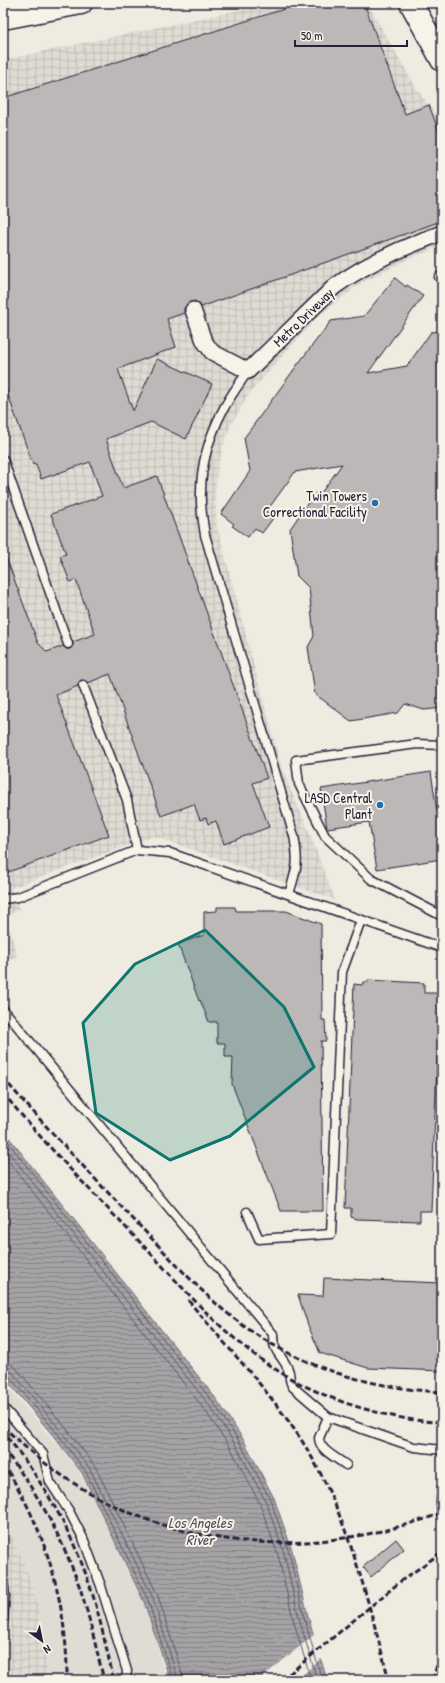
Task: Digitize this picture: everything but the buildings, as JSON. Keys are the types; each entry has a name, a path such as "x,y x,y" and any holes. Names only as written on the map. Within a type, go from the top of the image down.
{"main road":[{"path":"3,18 81,3"},
{"path":"411,3 440,52"}],"street":[{"name":"Metro Driveway","path":"248,371 334,287 385,256 442,233"},
{"path":"193,310 204,341 212,352 248,371"}],"lane":[{"path":"248,371 223,409 210,439 203,469 200,493 205,535 294,836 297,854 297,869 289,894"},
{"path":"3,460 68,644"},
{"path":"82,685 127,800 137,850"},
{"path":"442,745 417,744 296,760 299,784 325,836 371,879 442,916"},
{"path":"3,899 18,897 137,850 170,853 442,948"},
{"path":"247,1212 259,1239 331,1234 342,972 361,920"},
{"path":"3,1009 273,1334 273,1344 289,1370 290,1382 293,1387 328,1417 414,1447 442,1450"},
{"path":"3,1407 43,1454 50,1482 69,1511 83,1538 101,1586 118,1642 126,1671 126,1680"},
{"path":"328,1417 319,1438 319,1442 322,1447 346,1465"},
{"path":"442,1488 442,1516"},
{"path":"3,1581 5,1596 3,1621"}],"highlighted area":[{"path":"205,930 284,1007 314,1067 230,1136 170,1160 96,1113 83,1023 135,964"}],"shaded area":[{"path":"273,3 367,3 417,89 442,123 442,246 408,259 360,284 317,317 249,394 230,427 218,466 215,496 217,526 264,703 283,772 310,834 335,900 153,836 11,888 20,910 8,915 8,923 17,956 3,963 3,60"},
{"path":"3,1381 75,1465 109,1518 154,1629 166,1680 48,1680 46,1653 39,1608 25,1564 3,1518"},
{"path":"3,1518 25,1564 39,1608 46,1653 48,1680 3,1680"}],"water":[{"name":"Los Angeles River","path":"3,1130 217,1400 243,1439 274,1498 292,1550 308,1616 327,1680 170,1680 144,1602 82,1473 3,1376"}],"pier":[{"path":"315,1634 322,1658 297,1680 259,1680"}],"railway":[{"path":"3,1078 69,1151 182,1271 219,1306 255,1334 305,1361 331,1371 386,1385 414,1390 442,1392"},
{"path":"3,1093 51,1149 149,1251 186,1292 226,1331 268,1365 315,1391 348,1404 374,1412 403,1418 442,1422"},
{"path":"188,1300 280,1410 307,1449 322,1476 335,1504 356,1562 389,1680"},
{"path":"3,1426 50,1467 100,1499 154,1522 209,1536 266,1542 324,1540 383,1531 442,1513"},
{"path":"7,1437 33,1471 44,1489 65,1527 83,1566 94,1597 114,1680"},
{"path":"3,1449 27,1481 48,1515 73,1569 84,1599 104,1680"},
{"path":"3,1464 31,1513 51,1567 63,1623 67,1680"},
{"path":"282,1680 401,1581 442,1552"},
{"path":"433,1680 442,1646"}],"place":[{"name":"Twin Towers Correctional Facility","path":"375,503"},
{"name":"LASD Central Plant","path":"380,805"}]}
